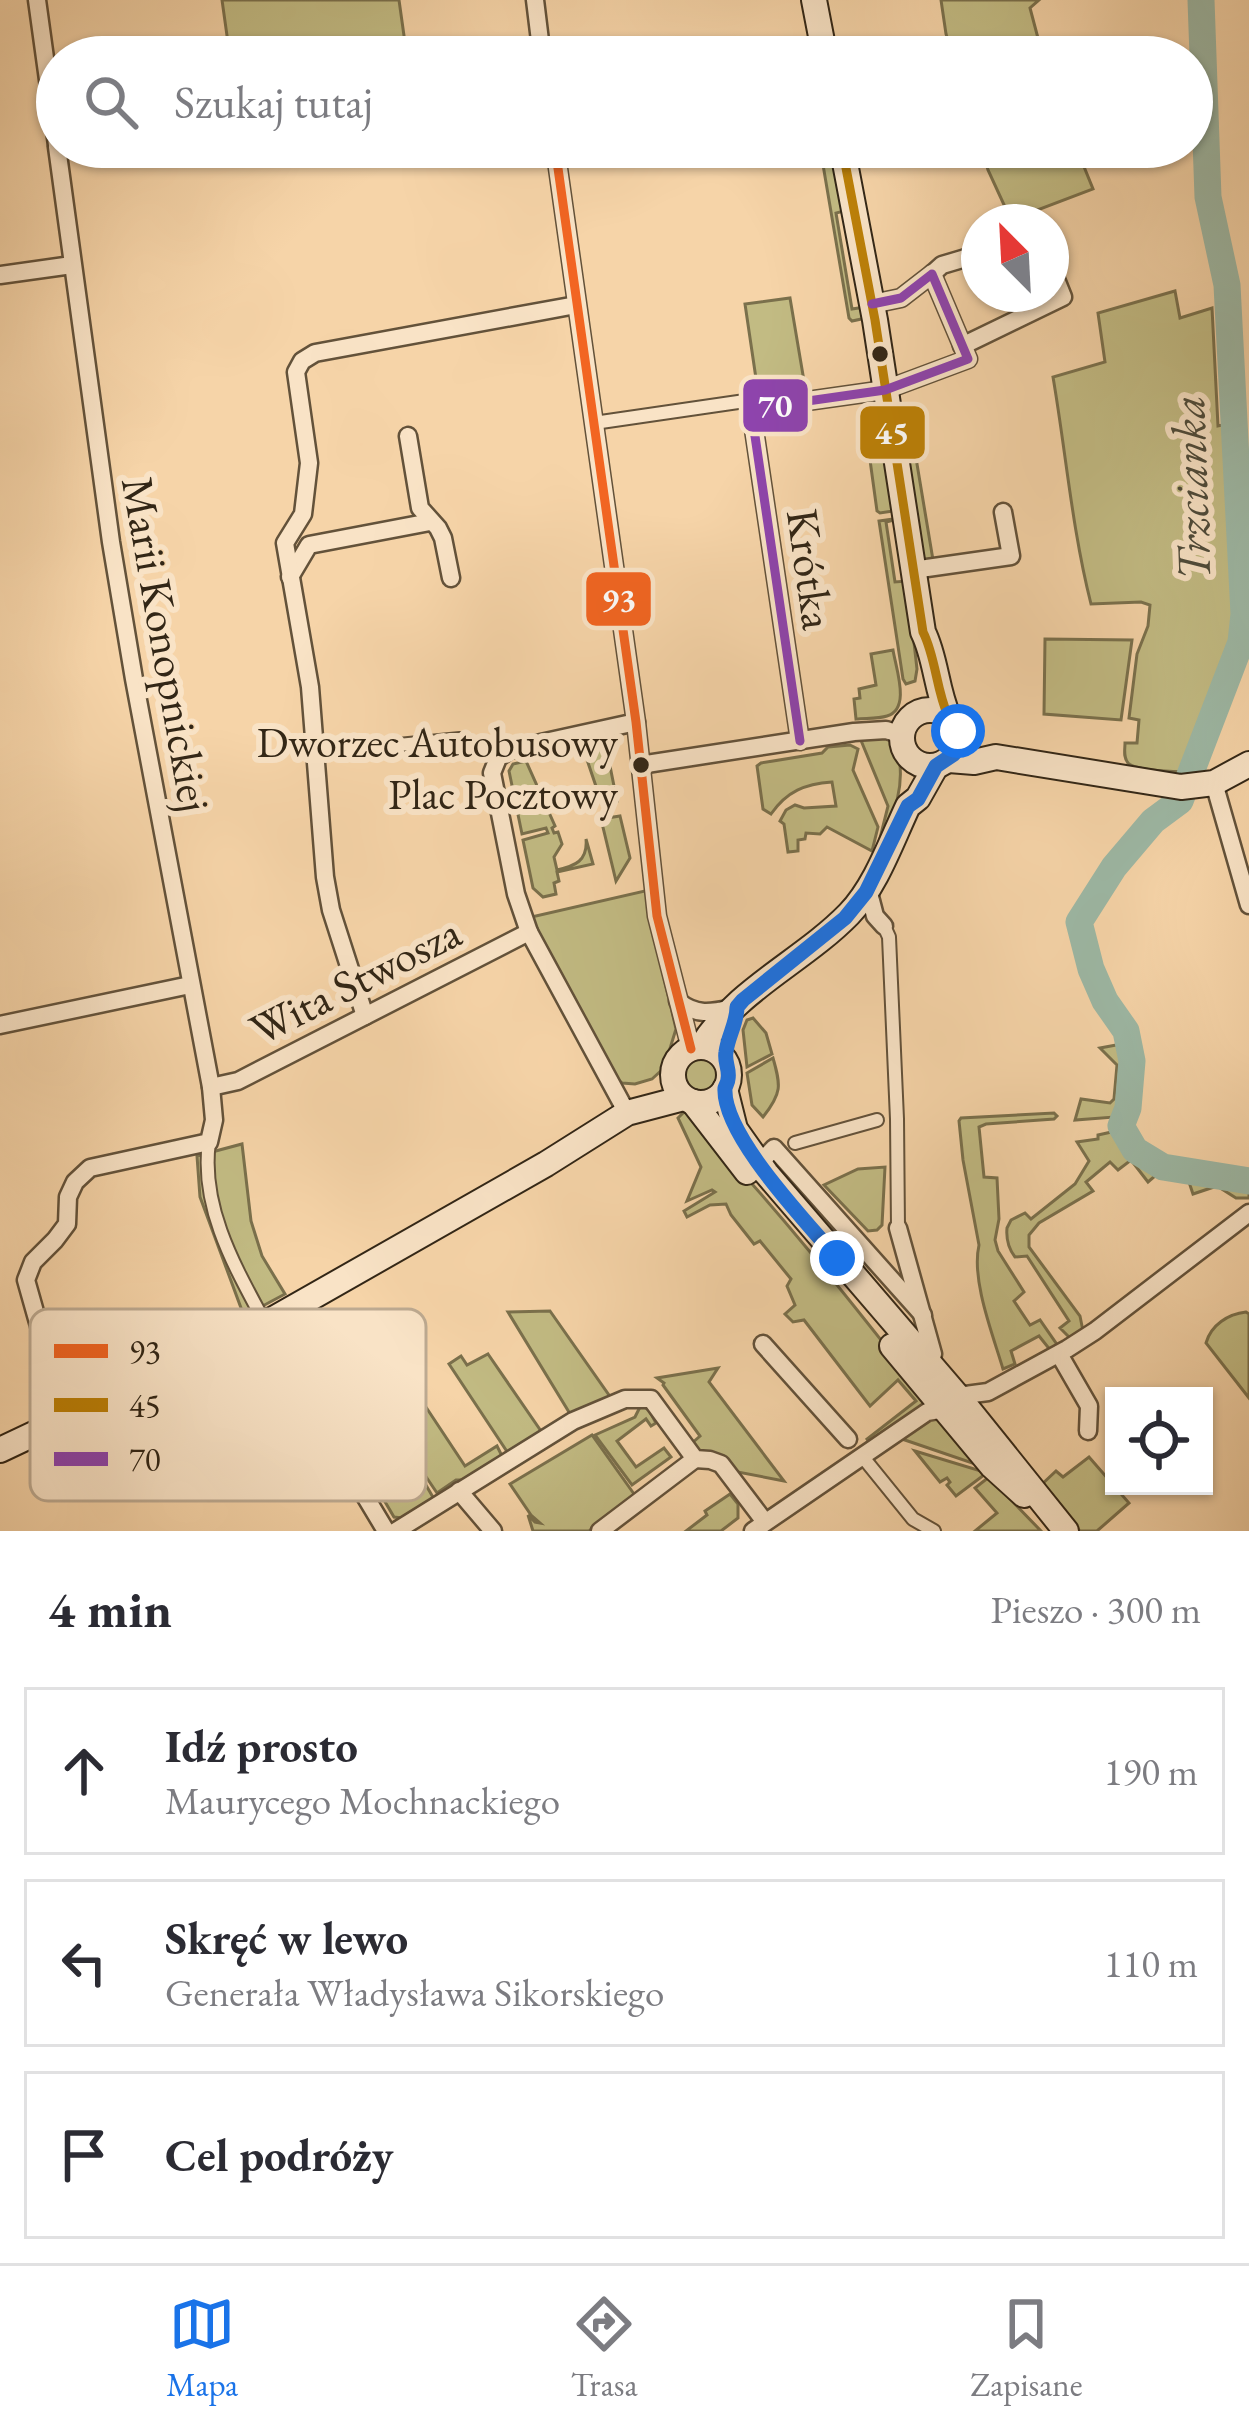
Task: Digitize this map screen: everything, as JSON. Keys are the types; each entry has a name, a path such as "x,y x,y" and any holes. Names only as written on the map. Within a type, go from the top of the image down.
{"main road":[{"path":"814,0 821,36"},
{"path":"846,168 923,632 957,747 908,806"},
{"path":"627,1113 638,1097 753,989 845,918 868,889 908,806 906,735 920,686 923,632"},
{"path":"906,735 918,713 933,710 996,757"},
{"path":"906,735 918,764 996,757 1166,785 1206,784 1249,764"},
{"path":"724,1060 737,1007"},
{"path":"936,1386 952,1396 939,1390 880,1320 862,1311 758,1174 735,1129 724,1060 710,1048 689,1054 674,1083 758,1174 936,1386 960,1412 986,1442 1001,1448"},
{"path":"292,1309 627,1113 689,1100 712,1101 725,1089"},
{"path":"936,1386 977,1420 1066,1531"},
{"path":"936,1386 1004,1477 1024,1495 1043,1502"},
{"path":"0,1450 30,1435"}],"street":[{"name":"Marii Konopnickiej","path":"37,0 42,36"},
{"path":"535,0 539,36"},
{"name":"Marii Konopnickiej","path":"60,168 134,679 212,1087 214,1120 205,1143"},
{"path":"557,168 636,722 658,920 689,1054"},
{"path":"872,304 901,298 942,265 961,259"},
{"path":"0,275 72,265"},
{"path":"594,423 745,401 751,409 885,390 968,359 932,274"},
{"path":"289,578 308,545 303,514 310,463 296,371 302,361 315,353 576,305"},
{"path":"962,346 1033,312"},
{"name":"Krótka","path":"751,409 800,741"},
{"path":"408,436 420,508 438,528 451,578"},
{"path":"914,570 1011,556 1003,512"},
{"path":"303,514 285,543 310,687 325,877 365,1016"},
{"path":"308,545 430,522"},
{"path":"627,1113 530,932 510,868 492,773 498,758 509,750 636,722"},
{"path":"640,765 876,730 906,735"},
{"path":"316,753 460,740"},
{"path":"1206,784 1249,905"},
{"path":"868,889 889,937 888,1124 898,1228 923,1315 936,1386"},
{"path":"845,918 862,914 879,921"},
{"name":"Wita Stwosza","path":"212,1087 238,1082 530,932"},
{"path":"0,1025 190,985"},
{"path":"677,1000 702,1013 737,1007"},
{"path":"795,1143 888,1124"},
{"path":"34,1309 26,1280 32,1262 67,1224 68,1197 75,1182 90,1168 205,1143 210,1204 232,1258 261,1309"},
{"path":"758,1174 774,1148 923,1315"},
{"path":"600,1531 695,1459 721,1464 759,1527 862,1456 936,1386 995,1385 1032,1369 1095,1331 1249,1213"},
{"path":"763,1344 848,1439"},
{"path":"1059,1354 1090,1406 1088,1431"},
{"path":"977,1420 979,1402 995,1385"},
{"path":"396,1531 573,1421 626,1400 651,1399 695,1459"},
{"path":"862,1456 913,1519 934,1531"},
{"path":"459,1491 493,1531"},
{"path":"368,1501 386,1531"}],"shaded area":[{"path":"222,0 399,0 404,36 227,36"},
{"path":"941,0 1039,0 1030,8 1037,36 946,34"},
{"path":"824,168 840,168 848,210 836,213 852,309 865,307 866,318 849,318"},
{"path":"987,168 1084,168 1093,189 1053,204 1004,204"},
{"path":"1175,291 1180,318 1212,308 1218,426 1232,423 1242,614 1240,642 1189,772 1139,768 1125,758 1125,743 1137,743 1139,720 1129,718 1137,654 1150,605 1091,604 1053,377 1105,362 1098,313"},
{"path":"790,298 805,387 758,392 745,304"},
{"path":"907,404 933,560 926,562 899,407"},
{"path":"883,430 893,511 880,513 866,431"},
{"path":"898,519 886,522 895,582 907,581 917,669 915,681 906,684 879,521"},
{"path":"1045,639 1132,640 1121,720 1044,714"},
{"path":"893,650 898,705 887,716 856,719 854,699 860,698 859,689 876,685 871,654"},
{"path":"886,737 896,745 900,786 877,850 888,806 860,738"},
{"path":"582,745 607,751 617,801 602,804"},
{"path":"850,745 858,749 853,770 878,827 872,851 827,827 820,834 806,833 805,839 798,840 798,851 788,852 780,821 786,810 795,805 836,806 832,782 797,790 771,814 763,809 757,766"},
{"path":"526,761 562,844 554,857 557,870 579,861 586,839 593,864 557,872 556,894 543,897 533,888 523,840 548,833 546,828 522,834 509,771 513,764"},
{"path":"620,816 630,858 616,881 601,819"},
{"path":"649,890 651,921 676,1029 664,1068 652,1079 622,1083 610,1074 527,918"},
{"path":"753,1018 766,1033 772,1054 747,1067 743,1030"},
{"path":"1127,1043 1129,1085 1121,1127 1133,1150 1162,1169 1249,1183 1249,1198 1236,1198 1217,1186 1193,1194 1188,1179 1156,1175 1148,1182 1131,1160 1118,1170 1110,1162 1086,1182 1093,1191 1039,1223 1029,1235 1029,1247 1080,1316 1083,1331 1069,1337 1060,1328 1069,1321 1027,1256 1013,1254 1007,1228 1025,1213 1031,1219 1075,1184 1089,1161 1077,1142 1116,1131 1114,1117 1075,1120 1081,1099 1110,1103 1114,1099 1117,1065 1100,1048"},
{"path":"701,1055 715,1060 720,1074 715,1088 701,1093 687,1088 682,1074 687,1060"},
{"path":"773,1058 778,1089 763,1117 752,1105 747,1073"},
{"path":"685,1111 779,1215 926,1397 923,1405 871,1445 867,1439 916,1401 898,1380 870,1406 804,1320 793,1322 785,1314 795,1305 787,1286 791,1279 760,1241 754,1244 726,1204 710,1205 687,1217 684,1211 715,1192 687,1201 701,1167 678,1118"},
{"path":"1054,1113 1054,1119 979,1127 984,1177 997,1178 998,1251 1024,1292 1014,1301 1030,1325 1040,1320 1058,1346 1051,1351 1039,1336 1011,1351 1015,1364 1003,1369 980,1291 979,1245 959,1121"},
{"path":"242,1144 251,1221 262,1256 285,1294 257,1309 241,1309 200,1197 197,1156"},
{"path":"885,1167 882,1225 868,1231 824,1185 858,1169"},
{"path":"550,1311 611,1398 572,1417 508,1312"},
{"path":"1246,1312 1249,1398 1206,1343 1221,1322"},
{"path":"488,1354 543,1434 508,1453 449,1364 461,1356 467,1365"},
{"path":"718,1368 709,1382 784,1481 734,1474 699,1453 691,1444 700,1436 657,1378"},
{"path":"641,1405 656,1423 651,1426 646,1419 617,1441 636,1467 664,1448 671,1457 632,1485 595,1435 635,1417"},
{"path":"426,1407 465,1466 497,1446 502,1456 437,1493 426,1477"},
{"path":"936,1414 984,1467 899,1438"},
{"path":"592,1435 639,1501 622,1505 589,1531 533,1531 528,1515 540,1523 510,1484"},
{"path":"915,1451 984,1475 956,1496 947,1478 940,1482"},
{"path":"1089,1457 1105,1475 1105,1495 1122,1495 1129,1503 1097,1531 1080,1531 1039,1487 1056,1471 1063,1477"},
{"path":"989,1477 1041,1531 975,1531 997,1513 975,1488"},
{"path":"426,1485 434,1499 402,1518 394,1517 385,1501 426,1501"},
{"path":"730,1494 738,1504 738,1518 721,1531 686,1531 707,1515 705,1511"}],"waterway":[{"name":"Trzcianka","path":"1201,0 1202,36"},
{"name":"Trzcianka","path":"1207,168 1208,197 1227,285 1244,614 1241,642 1180,801 1153,821 1114,867 1079,922 1091,969 1126,1031 1132,1061 1128,1108 1121,1126 1135,1150 1163,1167 1249,1181"}],"transit line":[{"name":"93","path":"558,168 636,722 657,916 691,1049"},
{"name":"45","path":"846,168 875,320 923,632 948,716"},
{"name":"70","path":"800,741 751,409 885,390 968,359 932,274 901,298 872,304"}],"place":[{"name":"Dworzec Autobusowy Plac Pocztowy","path":"641,765"}],"route":[{"path":"837,1258 735,1129 724,1060 737,1007 858,903 908,806 918,799 936,766 954,754 958,731"}]}
